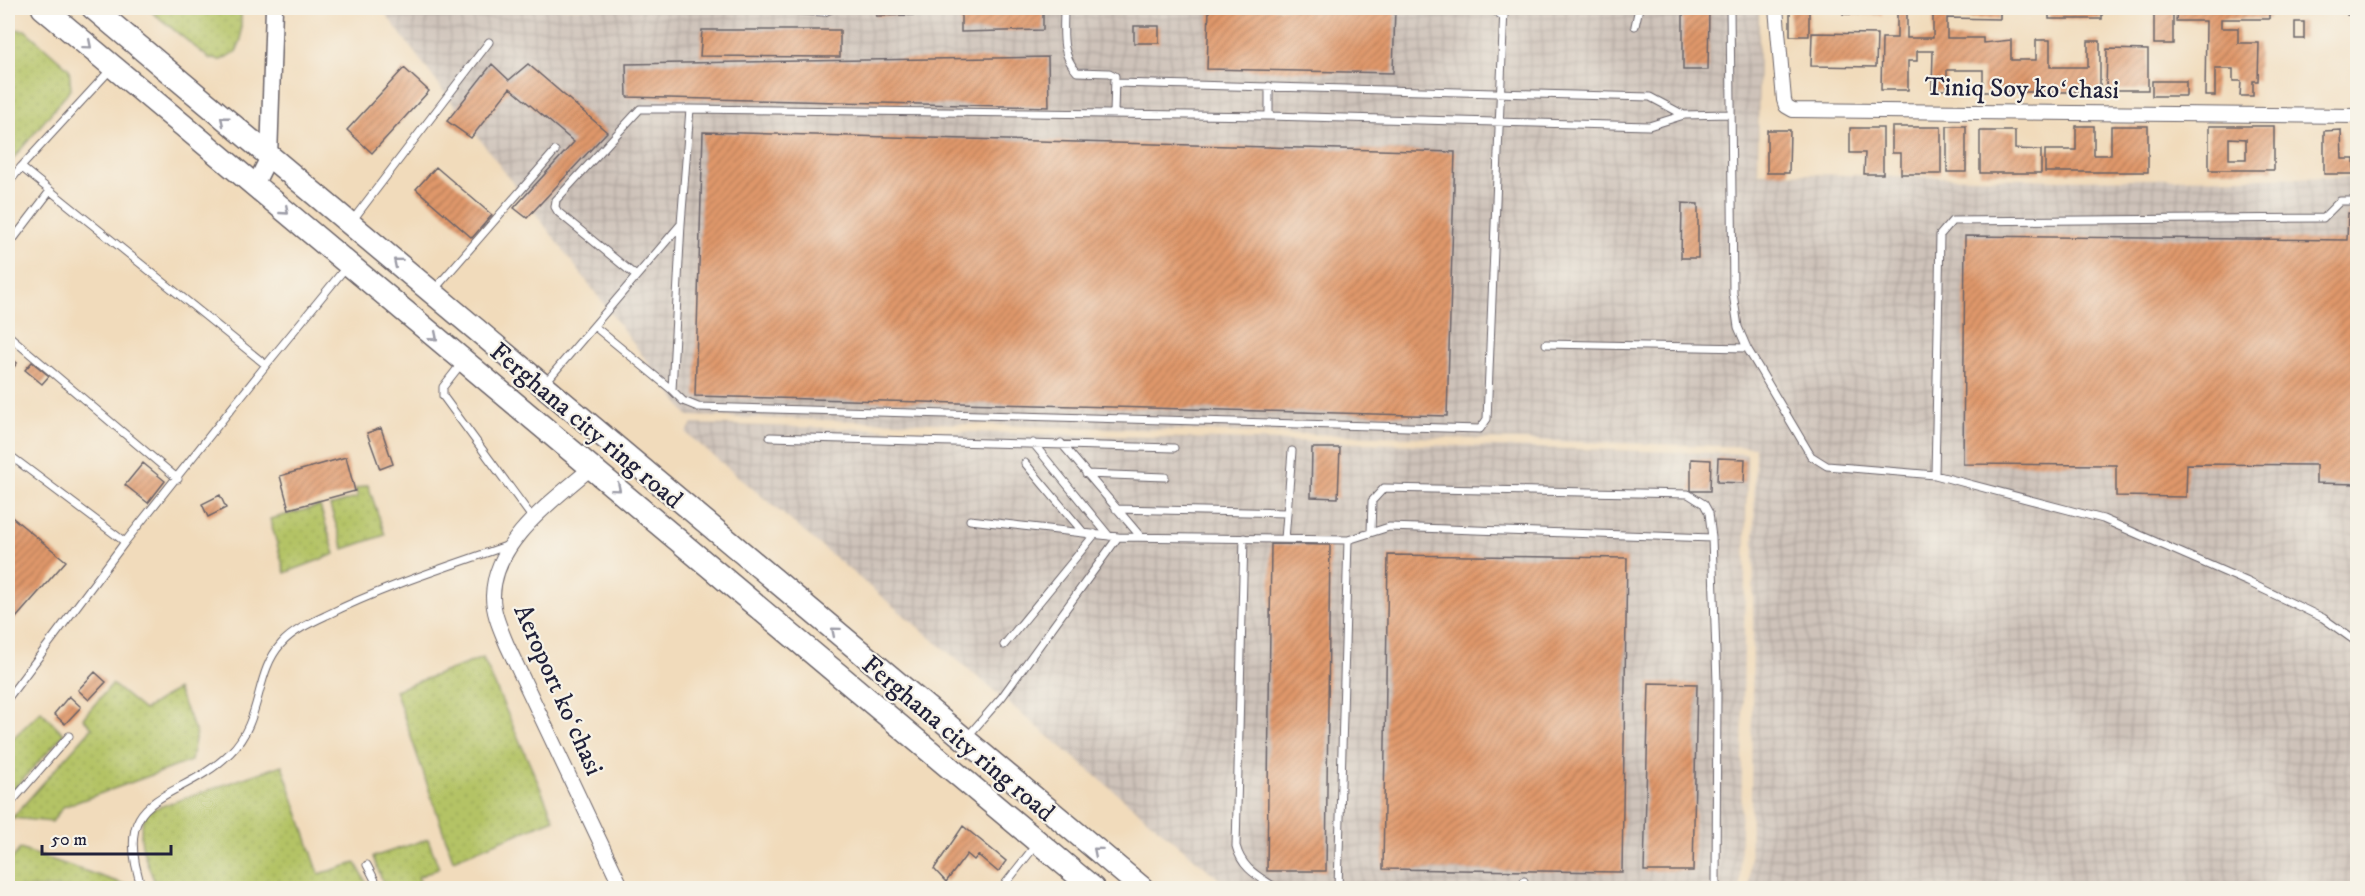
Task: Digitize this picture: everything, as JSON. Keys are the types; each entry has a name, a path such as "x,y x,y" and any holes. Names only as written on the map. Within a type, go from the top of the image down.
{"highway":[{"name":"Ferghana city ring road","path":"43,8 348,266 592,467 1093,888"},
{"name":"Ferghana city ring road","path":"93,8 1142,888"}],"street":[{"path":"255,185 269,157 274,8"},
{"name":"Tiniq Soy koʻchasi","path":"1776,8 1784,100 1786,106 1792,110 2358,117"},
{"name":"Aeroport koʻchasi","path":"592,467 534,520 511,545 496,574 493,597 496,618 622,888"}],"lane":[{"path":"748,8 824,12 834,8"},
{"path":"1064,8 1064,50 1068,62 1077,72 1112,74 1115,83 1114,114"},
{"path":"1491,8 1504,17"},
{"path":"594,326 683,401 698,407 1480,429 1487,419 1504,8"},
{"path":"1635,26 1639,8"},
{"path":"1730,8 1733,293 1738,327 1747,348 1810,456 1827,466 1935,475 2103,519 2259,587 2323,618 2358,643"},
{"path":"351,223 489,42"},
{"path":"8,184 113,66"},
{"path":"1115,83 1650,97 1684,115"},
{"path":"1269,86 1269,116"},
{"path":"636,276 558,212 555,207 556,200 640,109 1269,116 1648,126 1684,115 1730,114"},
{"path":"672,390 690,109"},
{"path":"433,291 555,151"},
{"path":"21,167 266,365"},
{"path":"8,246 50,191"},
{"path":"1935,475 1940,235 1952,221 2323,218 2340,201 2358,201"},
{"path":"543,384 681,224"},
{"path":"8,698 125,542 348,266"},
{"path":"8,335 178,479"},
{"path":"1546,344 1747,348"},
{"path":"463,361 443,387 443,396 534,520"},
{"path":"770,437 1061,443 1174,448"},
{"path":"1033,443 1109,536"},
{"path":"1061,443 1141,537"},
{"path":"1285,539 1292,450"},
{"path":"8,454 125,542"},
{"path":"1025,463 1083,532"},
{"path":"1086,474 1165,477"},
{"path":"1371,532 1372,501 1384,488 1688,494 1704,504 1709,513 1712,538 1717,683 1716,888"},
{"path":"1116,509 1287,513"},
{"path":"970,520 1118,537 1348,540 1389,527 1712,538"},
{"path":"1004,645 1095,534"},
{"path":"965,741 1002,697 1118,537"},
{"path":"1244,538 1236,846 1239,858 1246,869 1276,888"},
{"path":"1338,888 1348,540"},
{"path":"142,888 132,851 135,824 150,803 217,766 240,743 254,716 265,673 280,644 308,624 361,598 511,545"},
{"path":"8,806 69,736"},
{"path":"1002,888 1038,843"},
{"path":"367,865 379,888"}],"shaded area":[{"path":"381,8 1759,8 1758,173 2058,180 2357,177 2357,888 1750,888 1755,447 688,416"},
{"path":"692,424 1747,454 1740,888 1230,888 686,433"}],"green space":[{"path":"147,8 241,8 241,40 236,52 221,60 210,59"},
{"path":"8,29 25,30 69,69 71,89 8,165"},
{"path":"368,485 385,535 344,549 330,506 358,497 355,489"},
{"path":"320,506 335,554 285,573 270,519"},
{"path":"483,658 554,819 453,860 395,690"},
{"path":"112,684 144,710 177,689 196,733 191,761 63,807 52,822 12,818 92,728 83,718"},
{"path":"41,711 64,734 8,796 8,743"},
{"path":"282,765 319,874 356,863 369,888 157,888 141,841 143,821 147,811"},
{"path":"428,839 439,868 418,877 423,888 401,888 399,885 385,888 373,857"},
{"path":"20,849 127,885 128,888 8,888 8,864"}],"building":[{"path":"876,8 913,8 913,15 876,16"},
{"path":"961,8 1043,8 1043,30 961,32"},
{"path":"1209,8 1395,8 1393,73 1207,69"},
{"path":"1790,8 1809,8 1809,36 1790,36"},
{"path":"1843,8 1882,8 1882,15 1843,14"},
{"path":"1897,8 2000,8 2000,19 1947,18 1947,38 1983,38 1983,43 2011,40 2011,60 2036,60 2036,40 2050,40 2050,67 2088,67 2088,41 2100,41 2100,92 1983,92 1983,70 1947,70 1947,90 1932,90 1933,51 1917,51 1917,61 1908,61 1908,90 1881,90 1882,38 1897,38","holes":["1907,13 1933,13 1933,38 1907,38"]},
{"path":"2049,8 2173,8 2173,44 2154,44 2154,11 2102,11 2102,19 2049,19"},
{"path":"2177,8 2269,8 2269,19 2221,19 2221,28 2238,28 2238,43 2259,43 2258,81 2253,81 2253,96 2240,96 2241,81 2233,81 2233,69 2215,69 2215,96 2205,96 2206,21 2176,21"},
{"path":"2347,8 2356,8 2356,15 2347,15"},
{"path":"1683,10 1709,10 1708,70 1683,70"},
{"path":"2295,22 2304,22 2304,39 2295,39"},
{"path":"1134,26 1159,26 1159,43 1134,43"},
{"path":"702,30 840,30 840,57 700,56"},
{"path":"1812,33 1877,34 1876,67 1811,66"},
{"path":"2107,49 2148,50 2148,90 2106,90"},
{"path":"1048,57 1049,107 627,97 626,64"},
{"path":"492,64 509,80 528,64 607,132 527,218 514,208 574,142 510,88 471,138 447,121"},
{"path":"404,68 429,91 372,153 347,130"},
{"path":"2152,81 2186,81 2186,96 2152,96"},
{"path":"1947,126 1966,126 1966,172 1947,172"},
{"path":"2076,126 2094,126 2094,155 2111,155 2111,126 2148,126 2148,172 2045,172 2045,150 2076,150"},
{"path":"2209,126 2274,126 2274,170 2209,170","holes":["2229,138 2246,139 2246,159 2229,159"]},
{"path":"1892,127 1941,127 1941,174 1901,174 1901,153 1892,153"},
{"path":"1850,128 1883,128 1883,174 1864,174 1865,153 1850,153"},
{"path":"1767,130 1790,130 1789,173 1767,173"},
{"path":"2341,130 2342,159 2354,159 2354,174 2324,174 2324,131"},
{"path":"1980,131 2015,131 2015,149 2041,150 2041,173 1980,173"},
{"path":"703,132 1455,152 1447,416 695,396"},
{"path":"436,167 492,215 472,238 416,189"},
{"path":"1682,203 1698,204 1698,258 1681,258"},
{"path":"2348,213 2358,214 2358,484 2316,483 2316,465 2187,464 2186,497 2116,496 2116,465 1963,464 1965,236 2347,240"},
{"path":"8,356 17,363 8,375"},
{"path":"32,362 49,376 42,384 25,370"},
{"path":"381,428 393,464 380,469 367,433"},
{"path":"1312,448 1340,448 1338,498 1311,497"},
{"path":"346,457 355,491 289,509 280,476"},
{"path":"1718,458 1745,459 1744,483 1717,482"},
{"path":"1691,459 1711,460 1710,491 1691,491"},
{"path":"143,463 165,481 148,503 125,485"},
{"path":"220,495 226,508 208,517 202,504"},
{"path":"8,514 66,561 8,627"},
{"path":"1271,544 1330,545 1326,871 1267,871"},
{"path":"1388,555 1627,558 1622,872 1383,869"},
{"path":"95,672 106,682 89,700 78,690"},
{"path":"1649,683 1697,684 1693,871 1644,871"},
{"path":"69,696 81,707 65,724 54,714"},
{"path":"963,826 1006,861 998,872 978,855 974,860 967,854 946,882 934,869"}]}
